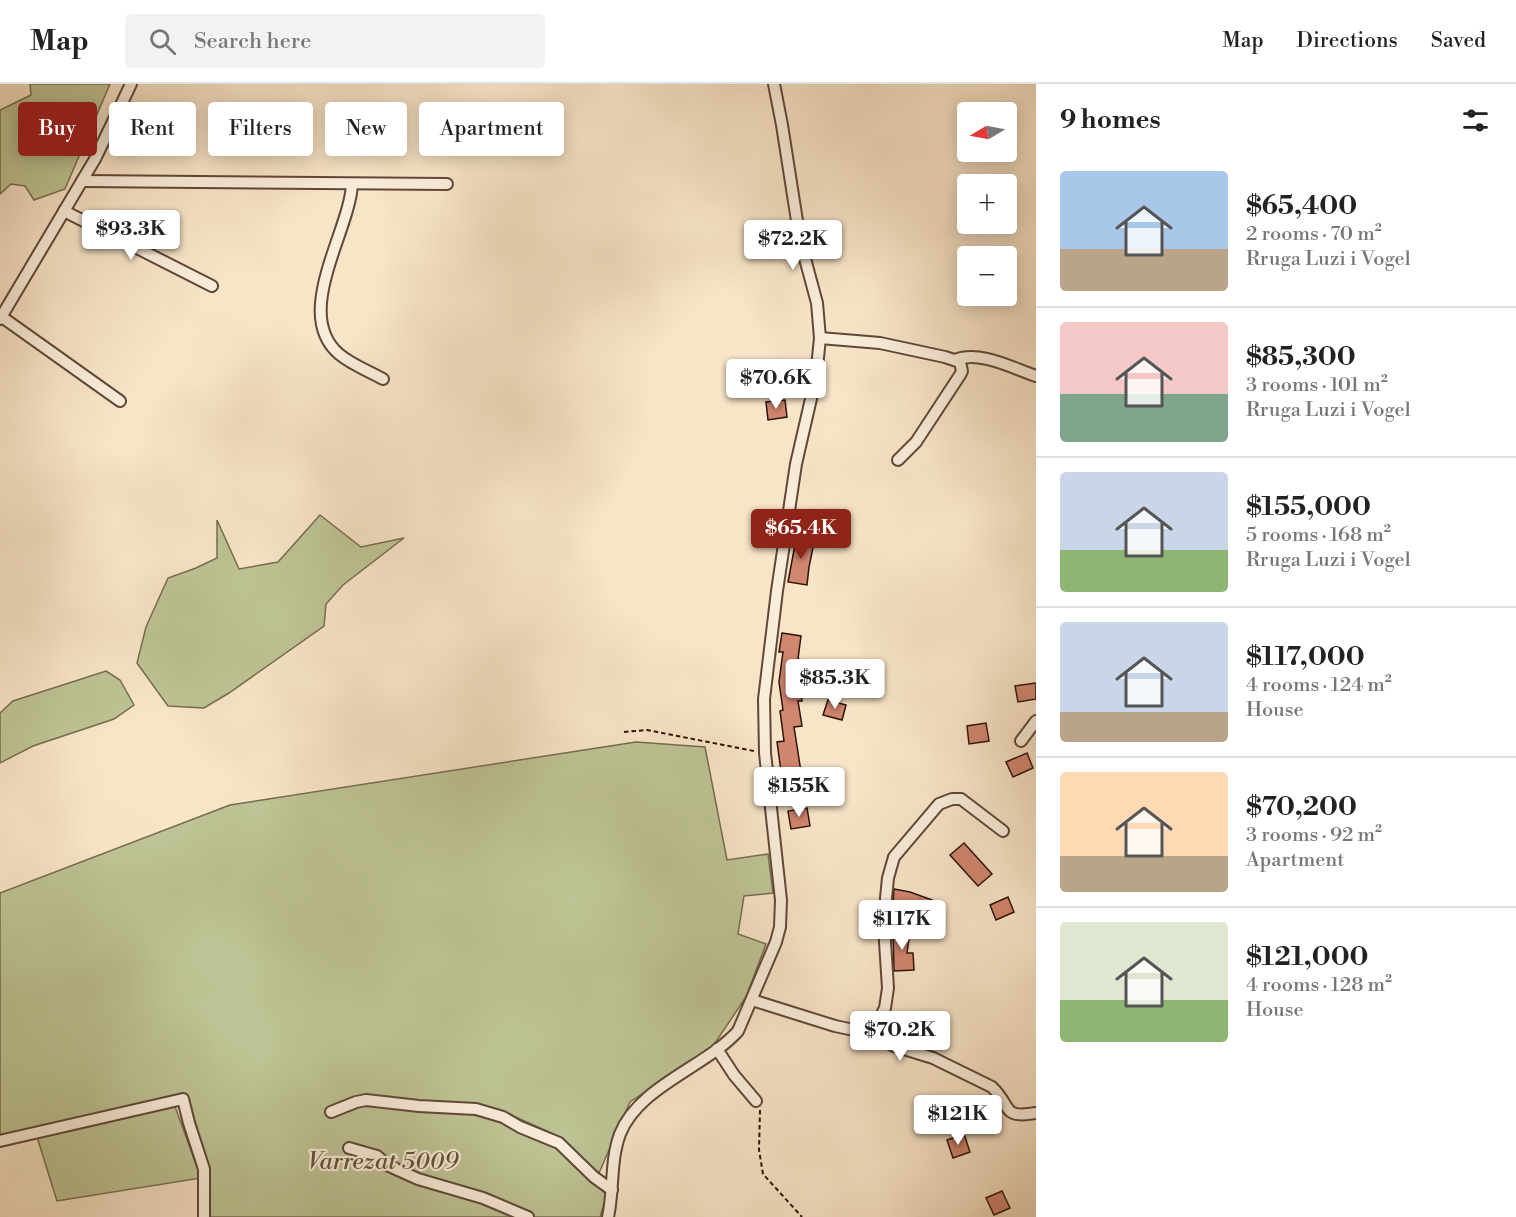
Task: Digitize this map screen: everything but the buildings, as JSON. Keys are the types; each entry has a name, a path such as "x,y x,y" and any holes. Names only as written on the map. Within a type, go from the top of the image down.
{"street":[{"path":"120,401 1,318 104,142 131,84"},
{"path":"608,1217 616,1151 621,1133 631,1115 678,1074 717,1049 738,1031 776,942 781,914 765,753 764,699 796,464 816,377 820,338 817,303 800,240 774,84"},
{"path":"82,181 447,184"},
{"path":"352,184 349,209 326,272 321,315 324,330 338,353 383,379"},
{"path":"64,211 212,286"},
{"path":"820,338 880,343 955,360 962,366 960,375 916,442 898,460"},
{"path":"955,360 964,356 979,357 1036,376"},
{"path":"1021,741 1036,720"},
{"path":"868,1033 878,1022 885,1008 888,988 885,906 888,878 894,858 939,804 952,799 961,799 1003,831"},
{"path":"752,1000 836,1026 868,1033 894,1046 933,1058 992,1087 1000,1094 1006,1108 1011,1112 1017,1115 1036,1113"},
{"path":"717,1049 734,1075 756,1101"},
{"path":"0,1141 183,1100 204,1169 204,1217"},
{"path":"331,1112 366,1100 476,1109 503,1117 520,1128 559,1143 594,1177 612,1190"},
{"path":"349,1148 377,1156 387,1165 418,1179 467,1193 528,1217"}],"path":[{"path":"624,732 647,730 765,753"},
{"path":"756,1101 761,1112 759,1150 763,1174 802,1217"}],"green space":[{"path":"30,84 110,84 97,114 97,102 18,102 18,156 79,156 65,189 34,200 25,186 11,184 0,194 0,110 31,95"},
{"path":"320,515 361,547 404,538 343,585 326,604 324,626 204,708 168,706 137,663 146,627 168,578 217,558 217,520 239,569 278,562"},
{"path":"106,671 120,680 134,705 114,719 33,746 0,763 0,713 13,701"},
{"name":"Varrezat 5009","path":"636,742 705,747 727,860 768,854 773,893 744,896 738,934 766,944 746,997 713,1046 630,1102 599,1173 560,1137 509,1114 441,1104 361,1105 475,1113 500,1119 561,1150 607,1195 600,1217 209,1217 207,1166 188,1096 173,1101 201,1178 57,1201 37,1137 0,1146 0,893 230,805"}]}
